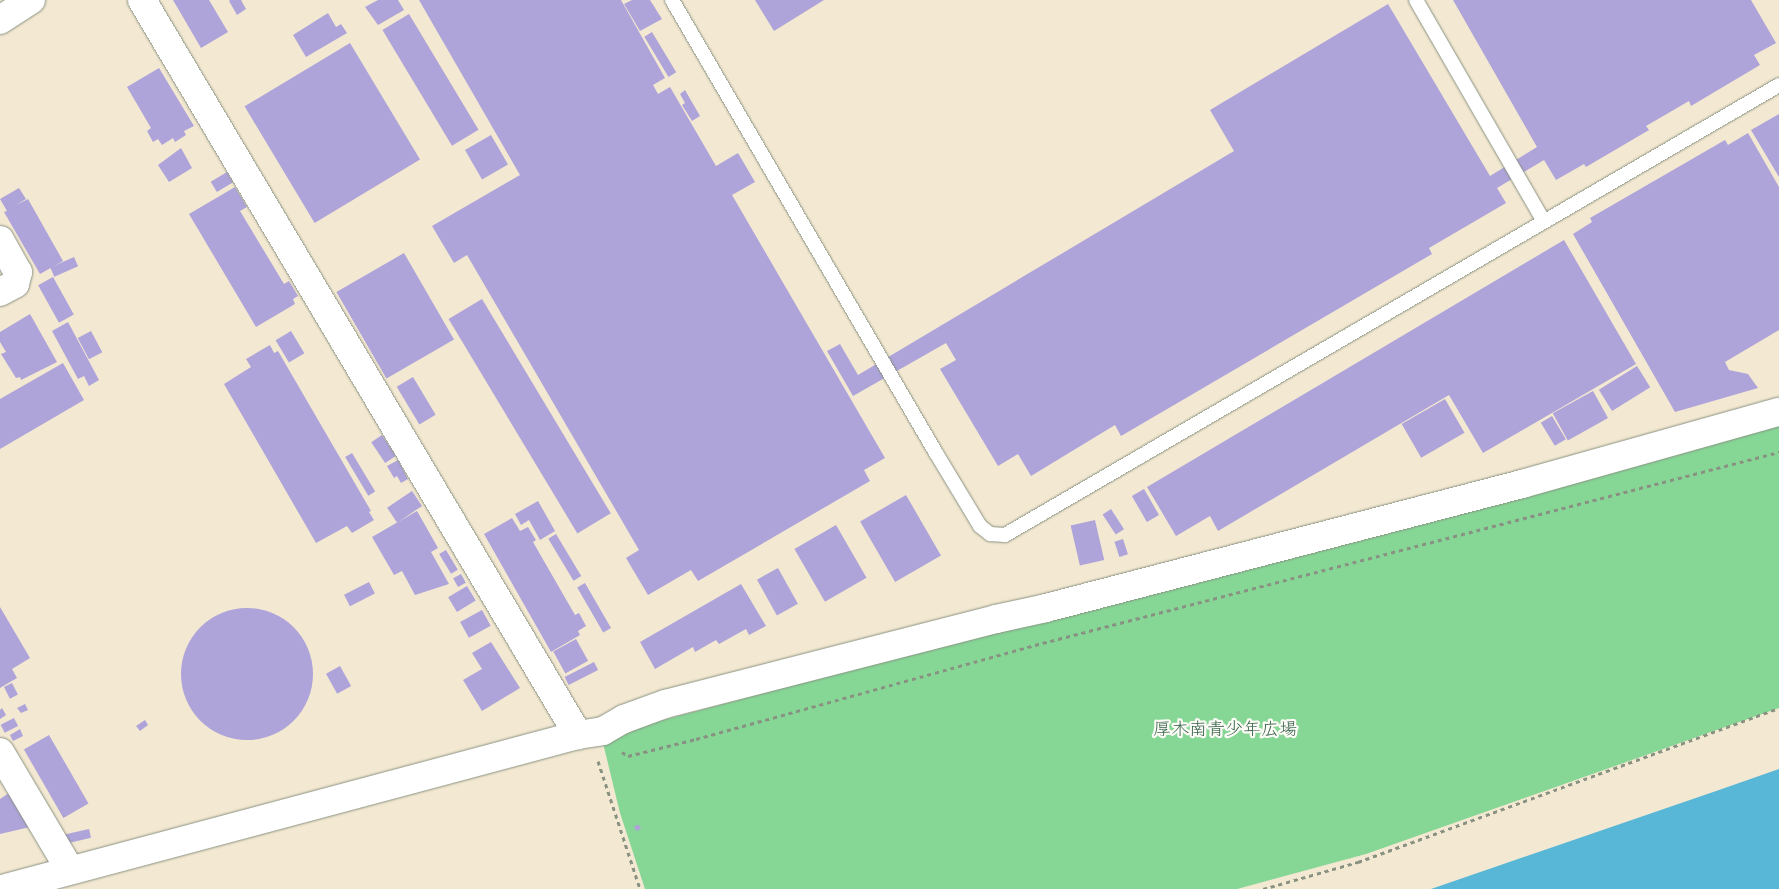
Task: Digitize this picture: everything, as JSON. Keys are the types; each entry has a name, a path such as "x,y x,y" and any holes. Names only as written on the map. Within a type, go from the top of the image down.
{"street":[{"path":"0,20 31,0"},
{"path":"142,0 591,734"},
{"path":"0,240 18,272 15,284 0,292"},
{"path":"2,889 591,734 624,719 665,704 1485,494 1779,412"},
{"path":"0,752 70,870"}],"lane":[{"path":"672,0 941,461 980,526 990,534 1005,535 1543,220 1779,85"},
{"path":"1416,0 1543,220"}],"path":[{"path":"591,734 628,756 1035,645 1779,452"},
{"path":"1263,889 1358,862 1779,708"},
{"path":"591,734 593,746 640,889"}],"green space":[{"name":"厚木南青少年広場","path":"1779,421 1779,708 1366,854 1237,889 645,889 620,813 603,743 652,723"}],"water":[{"path":"1779,769 1779,889 1431,889 1719,790"}],"building":[{"path":"173,0 209,0 228,32 201,48"},
{"path":"230,0 241,0 246,9 237,15"},
{"path":"378,0 398,0 404,10 378,25 365,7"},
{"path":"419,0 621,0 665,78 653,85 658,94 670,87 716,166 738,153 755,182 732,195 885,458 864,470 870,481 698,581 691,570 648,595 626,558 639,550 467,255 454,263 432,226 520,175"},
{"path":"632,0 650,0 662,19 640,31 624,4"},
{"path":"755,0 824,0 774,31"},
{"path":"1453,0 1751,0 1776,43 1754,55 1760,65 1691,106 1689,101 1646,126 1649,130 1586,167 1584,164 1556,180 1544,160 1497,188 1506,203 1429,248 1432,254 1121,436 1115,425 1031,476 1018,454 998,466 940,369 956,360 946,343 853,396 827,351 840,344 858,375 1234,151 1210,110 1388,4 1490,176 1537,147"},
{"path":"328,13 336,27 341,24 347,33 306,57 293,35"},
{"path":"409,14 479,130 452,146 382,30"},
{"path":"652,32 676,72 668,77 644,37"},
{"path":"350,43 420,160 315,223 245,106"},
{"path":"159,68 194,126 184,131 186,135 175,142 173,138 162,145 158,139 153,142 147,131 151,128 127,87"},
{"path":"685,90 700,116 692,121 682,105 685,103 680,94"},
{"path":"1779,114 1779,177 1751,130"},
{"path":"1748,133 1779,187 1779,330 1725,362 1729,370 1748,374 1758,388 1675,412 1573,234 1592,222 1590,218 1725,140 1728,145"},
{"path":"491,135 508,164 482,179 465,150"},
{"path":"181,148 192,168 169,182 158,165"},
{"path":"227,172 233,182 217,192 211,182"},
{"path":"235,187 247,207 240,211 284,284 289,281 298,296 293,299 295,304 256,327 189,214"},
{"path":"19,188 26,199 16,205 28,199 63,261 40,274 4,212 7,211 0,199"},
{"path":"1564,240 1636,364 1483,453 1449,395 1218,531 1210,516 1176,536 1147,487"},
{"path":"404,253 454,340 386,379 336,292"},
{"path":"74,257 78,266 54,277 50,268"},
{"path":"53,277 74,315 59,323 38,285"},
{"path":"482,299 611,513 577,533 449,319"},
{"path":"30,314 57,362 21,380 20,377 16,378 1,354 6,352 0,342 0,332"},
{"path":"68,322 99,380 89,386 84,376 78,379 52,331"},
{"path":"91,331 102,352 89,359 78,338"},
{"path":"291,331 304,353 289,363 276,340"},
{"path":"270,345 274,353 278,351 371,511 369,512 374,520 352,533 347,526 316,543 224,384 251,367 246,359"},
{"path":"63,363 84,400 0,449 0,399"},
{"path":"1637,366 1650,387 1612,411 1599,390"},
{"path":"413,377 436,415 419,425 397,387"},
{"path":"1593,391 1608,418 1568,440 1553,413"},
{"path":"1445,399 1464,433 1421,458 1402,424"},
{"path":"1552,416 1566,439 1555,446 1541,423"},
{"path":"382,435 396,456 385,463 371,442"},
{"path":"352,453 375,492 368,496 345,457"},
{"path":"398,460 408,479 401,483 397,476 394,478 387,466"},
{"path":"1144,489 1159,515 1147,522 1132,496"},
{"path":"412,491 422,506 397,523 387,508"},
{"path":"906,495 941,556 895,582 860,522"},
{"path":"538,501 555,531 540,540 529,520 521,525 515,514"},
{"path":"1111,509 1124,529 1116,535 1103,514"},
{"path":"417,511 438,548 431,552 449,584 415,595 402,571 394,575 372,537"},
{"path":"512,518 520,531 528,527 536,540 533,542 575,615 579,613 586,626 578,631 580,635 551,652 484,534"},
{"path":"1095,520 1104,560 1080,566 1071,526"},
{"path":"836,525 866,578 825,602 794,549"},
{"path":"556,534 581,576 574,581 548,539"},
{"path":"1123,539 1128,554 1119,557 1114,542"},
{"path":"446,550 458,570 451,574 439,554"},
{"path":"778,568 798,604 777,615 757,580"},
{"path":"461,574 466,583 458,587 453,578"},
{"path":"369,582 375,594 350,606 344,595"},
{"path":"585,583 611,628 603,633 577,588"},
{"path":"741,584 766,626 749,635 746,629 719,644 716,640 695,652 693,647 655,669 640,642"},
{"path":"467,586 476,601 457,612 448,597"},
{"path":"0,607 30,658 12,669 17,678 0,688"},
{"path":"247,608 272,613 283,619 293,628 302,638 308,649 313,674 308,699 302,710 293,720 283,729 272,735 247,740 222,735 211,729 201,720 192,710 186,699 181,674 186,649 192,638 201,628 211,619 222,613"},
{"path":"482,610 491,626 469,638 460,622"},
{"path":"576,639 588,661 565,673 553,652"},
{"path":"491,642 520,688 482,711 463,680 482,669 472,653"},
{"path":"594,662 598,670 569,685 565,677"},
{"path":"340,666 351,686 337,694 326,674"},
{"path":"12,683 18,695 10,699 4,687"},
{"path":"25,704 28,710 21,713 17,708"},
{"path":"2,708 6,715 0,719 0,710"},
{"path":"14,718 18,726 5,733 1,725"},
{"path":"145,720 148,725 140,731 136,726"},
{"path":"20,729 23,736 13,741 10,735"},
{"path":"49,735 88,803 63,818 24,750"},
{"path":"9,793 30,827 0,834 0,799"},
{"path":"639,825 641,829 636,831 634,826"},
{"path":"89,829 91,838 67,843 65,835"}]}
